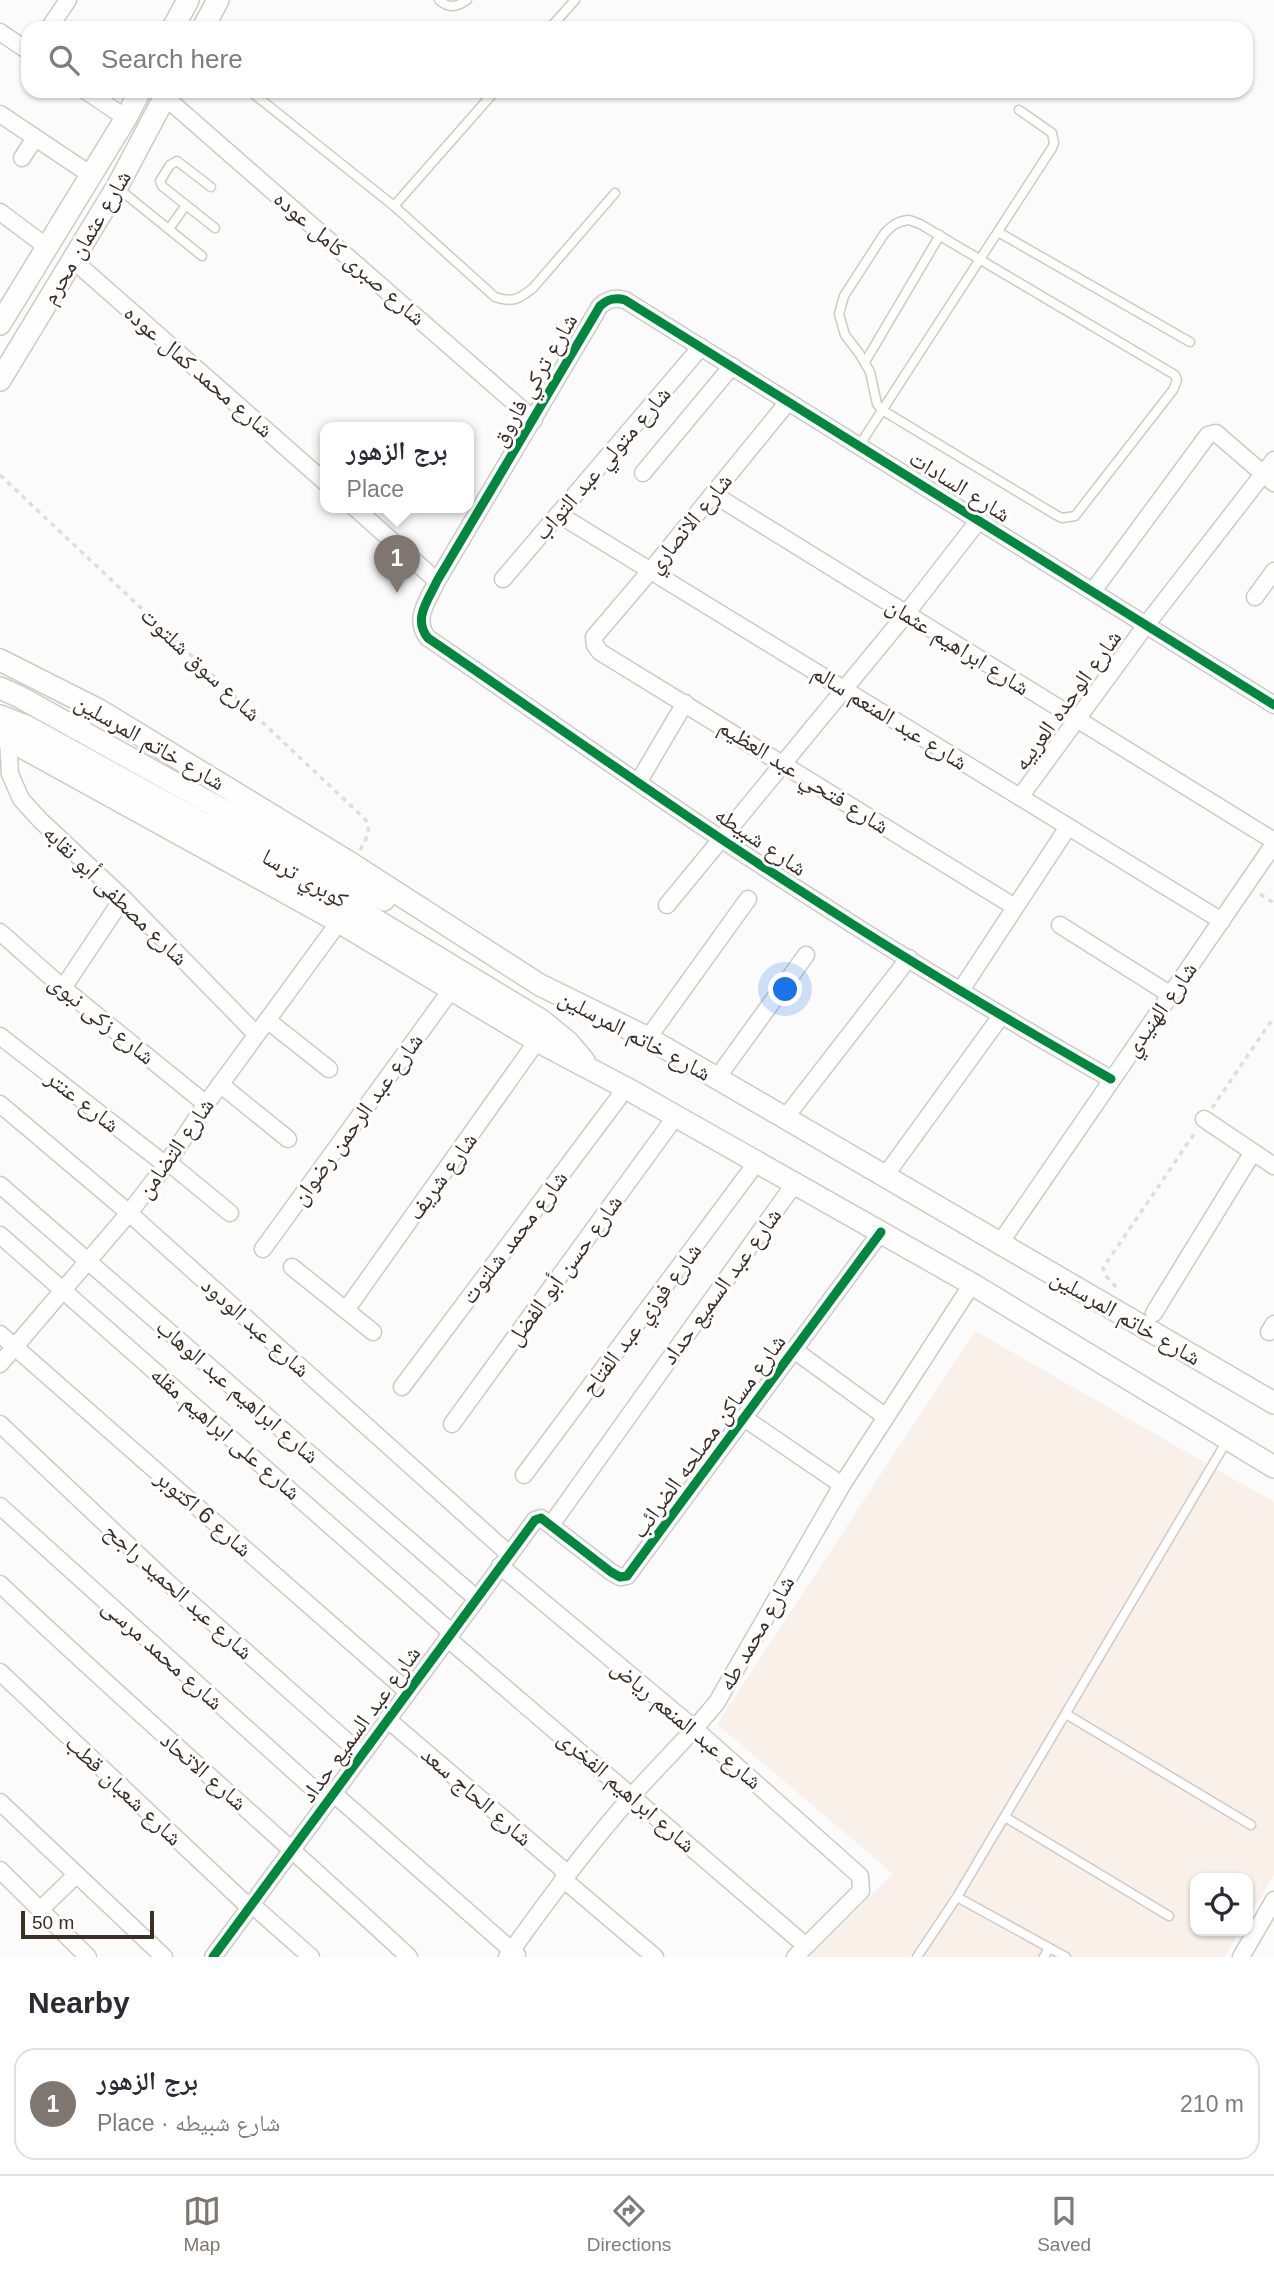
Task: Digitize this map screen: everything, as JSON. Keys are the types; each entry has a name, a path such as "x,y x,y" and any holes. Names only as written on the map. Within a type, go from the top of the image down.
{"main road":[{"path":"177,21 188,0"},
{"path":"207,21 218,0"},
{"name":"شارع عثمان محرم","path":"0,323 136,98"},
{"name":"شارع عثمان محرم","path":"0,380 117,187 165,98"},
{"name":"شارع خاتم المرسلين","path":"0,660 99,710 352,864 540,985 648,1038 1274,1403"},
{"name":"كوبري ترسا","path":"0,688 69,724 445,936 540,985"},
{"name":"كوبري ترسا","path":"0,716 26,726 343,900 541,1020 568,1042 590,1069"},
{"path":"4,737 338,922 537,1041 626,1087 972,1284 1274,1467"}],"street":[{"path":"54,21 68,0"},
{"path":"0,32 21,46"},
{"path":"96,98 126,118"},
{"name":"شارع صبرى كامل عوده","path":"172,98 534,420"},
{"path":"0,114 91,175"},
{"path":"22,158 35,138"},
{"path":"0,212 47,247"},
{"name":"شارع محمد كمال عوده","path":"73,260 320,478"},
{"name":"شارع تركي فاروق","path":"425,607 600,306 611,299 625,300"},
{"name":"شارع السادات","path":"625,300 1274,705"},
{"path":"0,323 26,338"},
{"name":"شارع متولي عبد التواب","path":"503,579 701,347"},
{"path":"643,472 732,366"},
{"name":"شارع الانصاري","path":"594,645 594,637 788,402"},
{"path":"1093,591 1208,435 1216,433 1269,479"},
{"name":"شارع الوحده العربيه","path":"1020,797 1146,625 1269,479 1274,460"},
{"name":"شارع ابراهيم عثمان","path":"713,494 1274,843"},
{"path":"361,513 438,581"},
{"name":"شارع عبد المنعم سالم","path":"558,514 1222,921"},
{"path":"667,905 906,614 979,520"},
{"path":"1255,597 1274,570"},
{"name":"شارع شبيطه","path":"425,607 420,620 428,638 825,907 1001,1016 1111,1079"},
{"name":"شارع فتحي عبد العظيم","path":"594,645 600,652 1015,907"},
{"path":"639,781 685,703"},
{"name":"شارع مصطفى أبو نقابه","path":"4,737 10,774 22,799 40,820 123,898 257,1034"},
{"path":"961,990 1068,827"},
{"name":"شارع الهنيدي","path":"1000,1243 1274,843"},
{"path":"63,988 123,898"},
{"path":"648,1038 748,899"},
{"name":"شارع التضامن","path":"0,1364 167,1163 220,1084 338,922"},
{"path":"1060,925 1171,995"},
{"name":"شارع زكى نبوى","path":"0,932 63,988 206,1104"},
{"path":"716,1078 806,955"},
{"path":"785,1118 909,958"},
{"name":"شارع عبد الرحمن رضوان","path":"263,1249 451,990"},
{"path":"885,1176 1001,1016"},
{"path":"267,1020 328,1069"},
{"name":"شارع عنتر","path":"0,1036 230,1213"},
{"name":"شارع شريف","path":"346,1310 537,1041"},
{"path":"220,1084 288,1139"},
{"name":"شارع محمد شلتوت","path":"402,1387 626,1087"},
{"name":"شارع عبد الودود","path":"0,1104 128,1213 504,1560"},
{"name":"شارع حسن أبو الفضل","path":"452,1424 676,1116"},
{"path":"1204,1119 1274,1166"},
{"path":"1154,1313 1253,1152"},
{"name":"شارع فوزي عبد الفتاح","path":"524,1475 757,1162"},
{"name":"شارع عبد السميع حداد","path":"213,1957 504,1560 535,1520 546,1521 795,1183"},
{"name":"شارع ابراهيم عبد الوهاب","path":"0,1185 476,1598"},
{"name":"شارع مساكن مصلحه الضرائب","path":"546,1521 620,1577 633,1571 881,1232"},
{"name":"شارع على ابراهيم مقله","path":"0,1235 449,1635"},
{"path":"292,1267 373,1332"},
{"name":"شارع محمد طه","path":"512,1955 565,1876 632,1796 717,1702 842,1485 972,1284"},
{"name":"شارع 6 اكتوبر","path":"0,1334 407,1692"},
{"path":"794,1350 886,1417"},
{"path":"744,1418 842,1485"},
{"name":"شارع عبد الحميد راجح","path":"0,1424 165,1580 362,1754"},
{"name":"شارع محمد مرسى","path":"0,1506 512,1955"},
{"name":"شارع عبد المنعم رياض","path":"504,1560 860,1875 861,1891 800,1951"},
{"name":"شارع الاتحاد","path":"0,1584 96,1675 292,1848 409,1957"},
{"name":"شارع ابراهيم الفخرى","path":"449,1635 632,1796 800,1951"},
{"name":"شارع شعبان قطب","path":"0,1672 250,1905 311,1957"},
{"name":"شارع الحاج سعد","path":"387,1719 655,1957"},
{"path":"0,1801 164,1957"},
{"path":"0,1870 88,1957"},
{"path":"40,1910 76,1875"},
{"path":"1241,1957 1274,1900"}],"lane":[{"path":"439,0 445,6 452,7 467,0"},
{"path":"556,21 575,0"},
{"path":"259,98 394,206 495,297 508,301 521,298 533,288 615,193"},
{"path":"394,206 489,98"},
{"path":"859,446 1054,143 1052,132 1019,110"},
{"path":"211,187 181,164 173,162 161,178 160,184 215,228"},
{"path":"117,187 202,257"},
{"path":"169,229 186,205"},
{"path":"909,220 920,224 981,260 1171,372 1177,380 1177,386 1079,510 1069,518 1056,516 882,410 877,404 870,372 841,325 839,314 844,296 884,234 900,221 909,220"},
{"path":"998,232 1190,342"},
{"path":"865,362 940,235"},
{"path":"917,1957 957,1897 1228,1439"},
{"path":"1066,1714 1251,1825"},
{"path":"1005,1816 1169,1916"},
{"path":"957,1897 1066,1957"},
{"path":"1044,1957 1049,1948"}],"path":[{"path":"1122,1292 1110,1282 1103,1268 1274,1017"}],"shaded area":[{"path":"975,1331 1274,1502 1274,1875 1253,1910 1253,1873 1190,1873 1190,1936 1237,1936 1224,1957 809,1957 893,1874 717,1724"}],"cycle path":[{"path":"1111,1079 859,929 675,808 428,638 422,624 426,602 600,306 609,300 618,299 625,300 1274,705"},
{"path":"213,1957 535,1520 541,1518 611,1572 620,1577 627,1576 881,1232"}],"place":[{"name":"برج الزهور","path":"397,593"}]}
